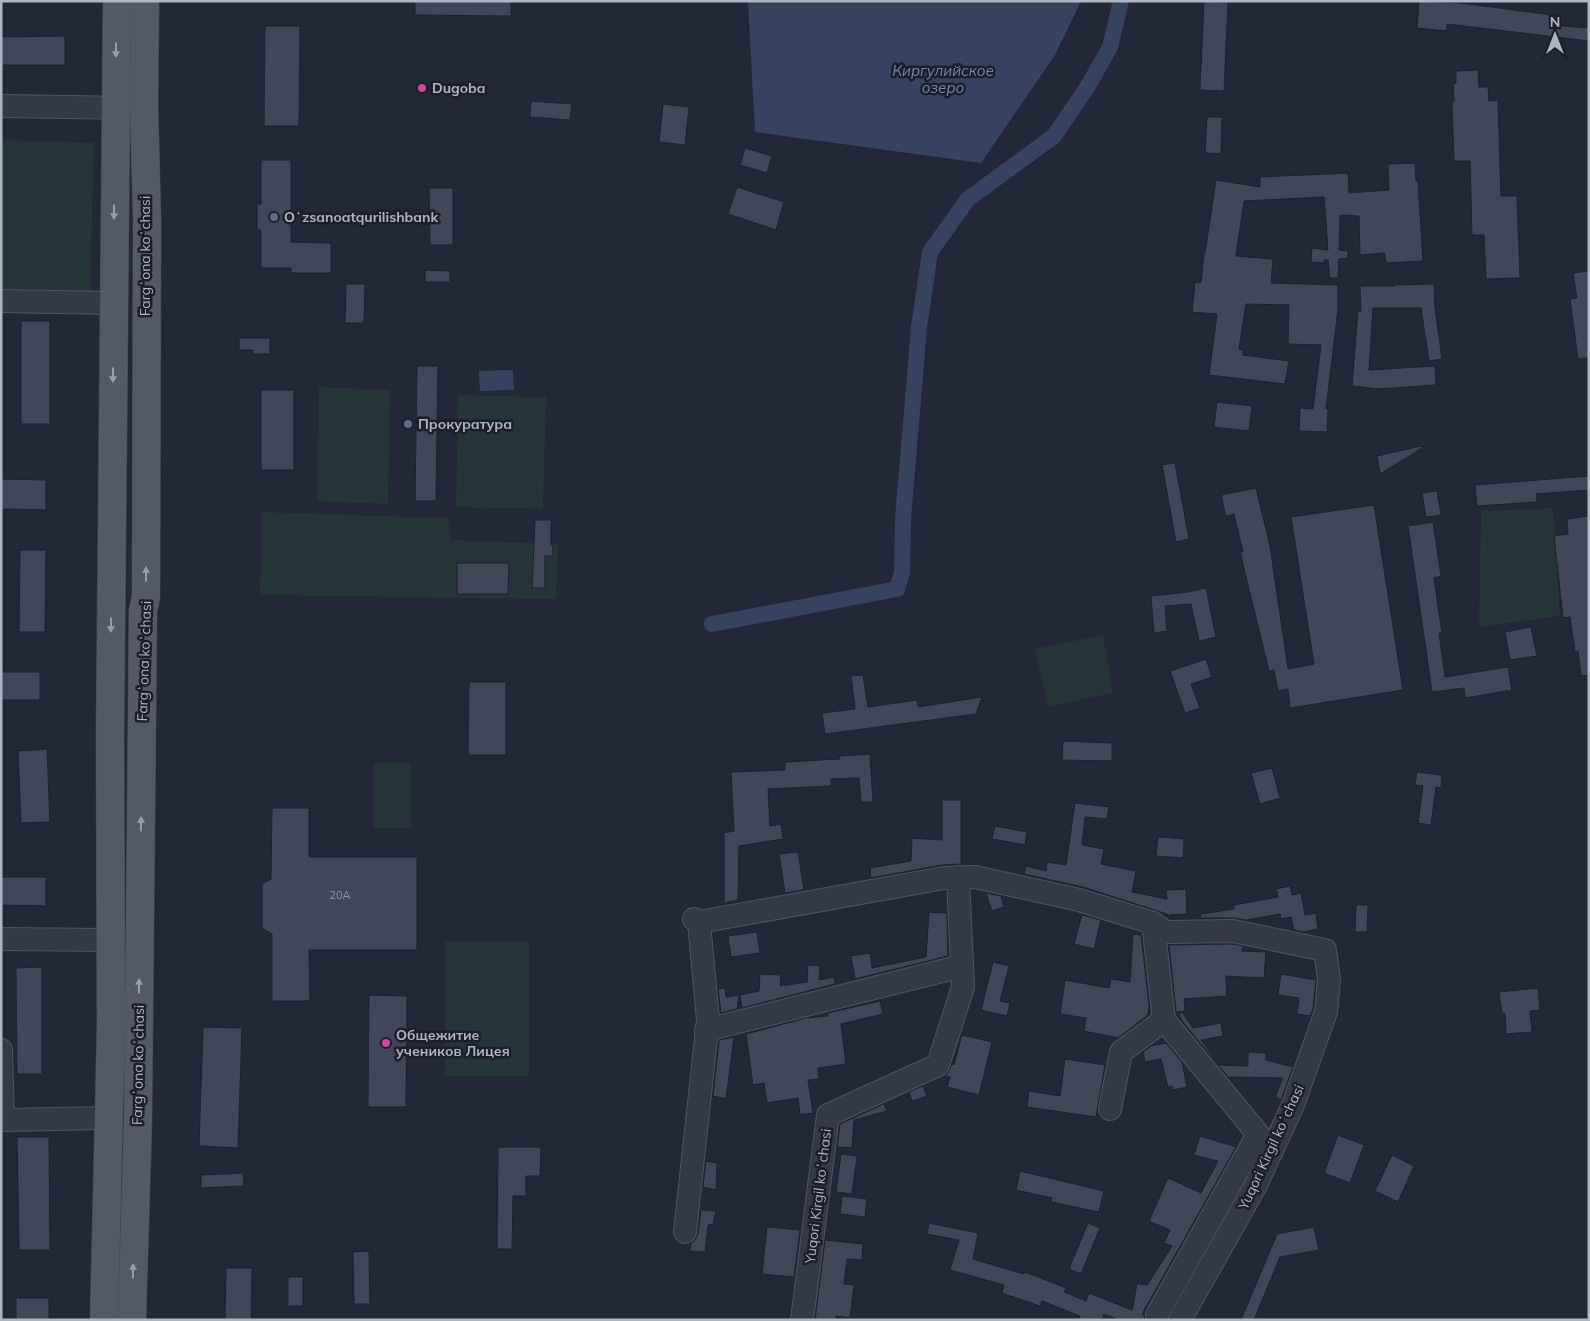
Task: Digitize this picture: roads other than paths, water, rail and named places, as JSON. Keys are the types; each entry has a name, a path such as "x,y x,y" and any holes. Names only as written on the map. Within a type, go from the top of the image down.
{"main road":[{"name":"Fargʻona koʻchasi","path":"104,1320 111,1025 113,303 117,1"},
{"name":"Fargʻona koʻchasi","path":"132,1320 138,1118 143,611 146,597 145,1"}],"street":[{"path":"1,106 144,108"},
{"path":"1,301 113,303"},
{"name":"Yuqori Kirgil koʻchasi","path":"802,1320 828,1115 938,1065 963,987 958,877"},
{"name":"Yuqori Kirgil koʻchasi","path":"706,1030 708,1020 696,920 944,878 976,877 1078,900 1152,923 1166,932 1233,931 1325,950 1329,980 1326,1012 1293,1105 1256,1185 1180,1320"},
{"path":"1152,923 1164,1020 1258,1134 1158,1315"},
{"path":"1,939 110,940"},
{"path":"685,1232 706,1030 962,966"},
{"path":"1110,1109 1121,1052 1164,1020"},
{"path":"1,1050 2,1123 109,1118"}],"water":[{"name":"Киргулийское озеро","path":"748,1 1081,1 1055,55 981,163 755,132"},
{"path":"513,370 514,390 480,391 479,371"}],"waterway":[{"path":"712,624 897,589 902,573 903,518 919,327 930,252 968,199 1054,136 1088,86 1110,47 1121,1"}],"place":[{"name":"Dugoba","path":"422,88"},
{"name":"Oʻzsanoatqurilishbank","path":"274,217"},
{"name":"Прокуратура","path":"408,424"},
{"name":"Общежитие учеников Лицея","path":"386,1043"}]}
